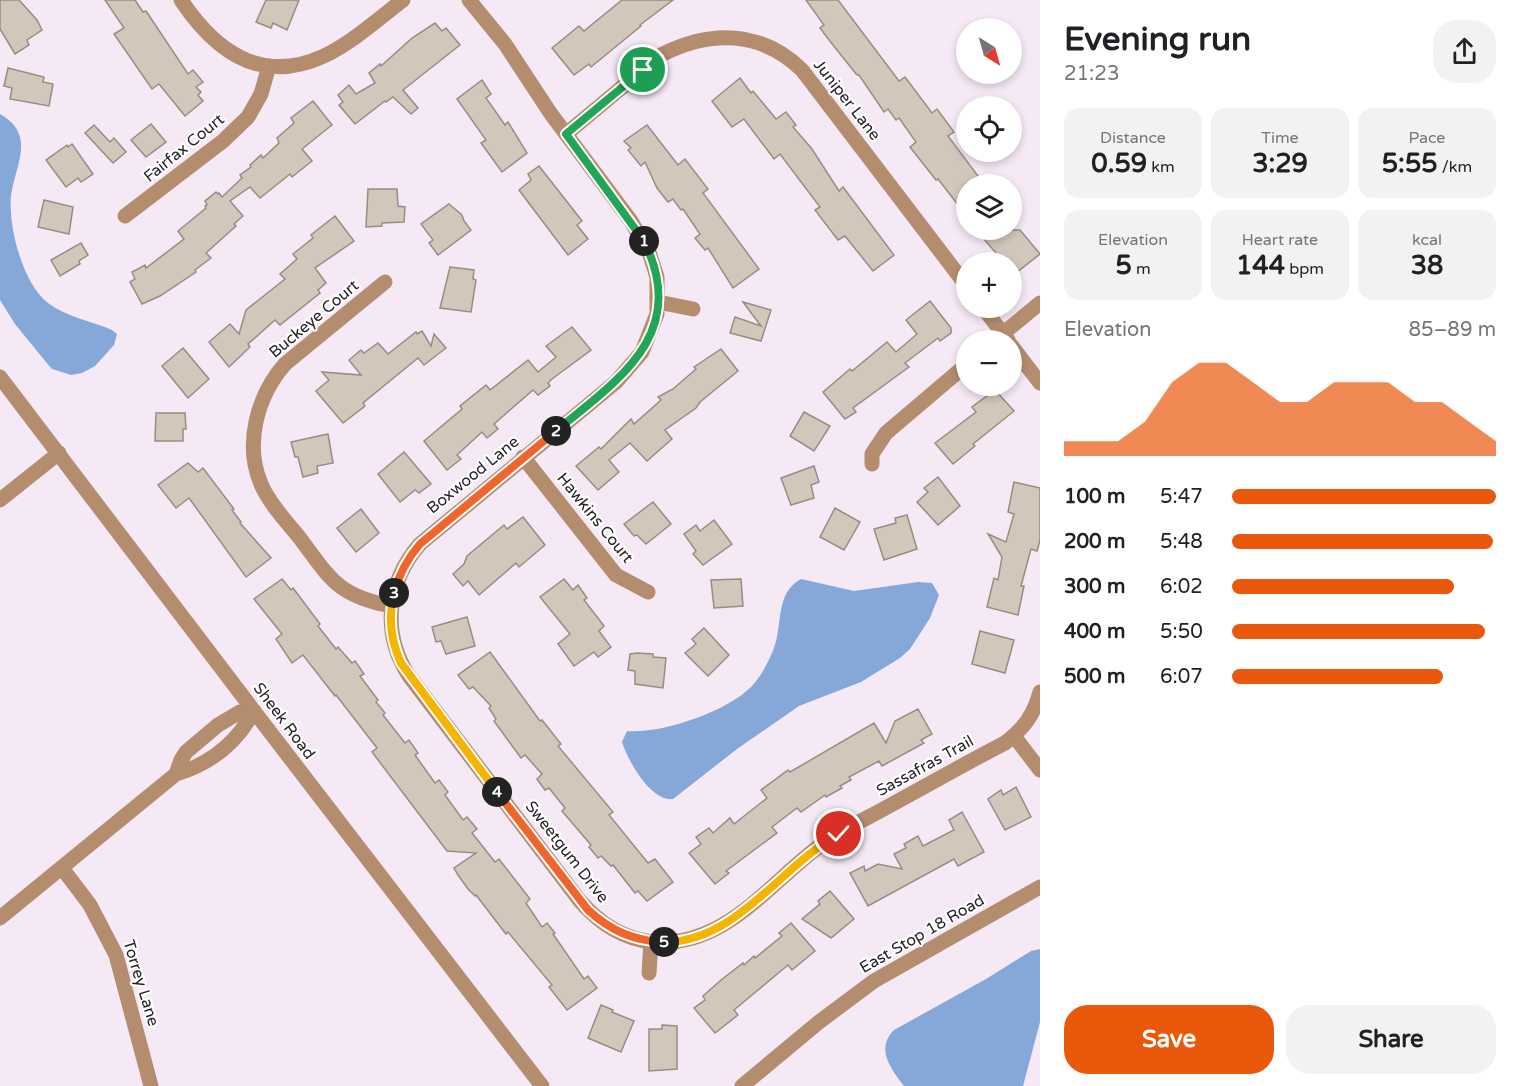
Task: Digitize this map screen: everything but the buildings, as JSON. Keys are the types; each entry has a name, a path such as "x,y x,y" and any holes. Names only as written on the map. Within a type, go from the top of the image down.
{"street":[{"path":"181,0 213,41 245,60 269,66 288,66 322,56 359,34 403,0"},
{"name":"Boxwood Lane","path":"391,606 397,581 409,556 420,544 625,372 642,352 657,314 654,265 643,239 566,134 505,44 469,0"},
{"name":"Juniper Lane","path":"566,134 661,55 678,46 715,38 733,37 751,40 781,53 802,70 956,272"},
{"name":"Fairfax Court","path":"125,216 223,141 248,117 261,94 269,66"},
{"name":"Buckeye Court","path":"385,282 285,364 276,375 260,408 254,430 253,451 260,479 267,495 328,575 345,590 362,600 391,606"},
{"path":"658,302 693,309"},
{"path":"1014,330 1040,303"},
{"path":"1022,362 1040,383"},
{"path":"872,464 872,454 886,433 956,374"},
{"name":"Sheek Road","path":"0,377 542,1086"},
{"path":"0,500 59,453"},
{"name":"Hawkins Court","path":"523,457 616,575 648,592"},
{"name":"Sweetgum Drive","path":"391,606 393,640 401,663 572,891 588,910 605,924 624,935 651,942"},
{"path":"1040,692 1030,718 1040,731"},
{"path":"176,774 186,752 203,737 234,714 254,711"},
{"path":"0,918 176,774 195,768 215,756 237,737 254,711"},
{"name":"Sassafras Trail","path":"651,942 681,942 694,939 723,925 827,840 1014,736 1030,718"},
{"path":"1014,736 1040,770"},
{"name":"Torrey Lane","path":"62,868 90,905 116,955 151,1086"},
{"name":"East Stop 18 Road","path":"742,1086 819,1022 874,981 1040,887"},
{"path":"649,973 651,942"}],"water":[{"path":"0,114 18,131 21,141 11,196 11,209 19,254 31,283 39,294 55,308 117,334 114,345 95,366 82,373 71,375 52,369 15,324 0,300"},
{"path":"801,579 854,591 918,582 932,583 939,595 930,618 910,649 900,658 861,682 799,706 737,749 673,799 657,794 642,779 625,750 622,742 627,731 657,729 692,720 726,705 751,687 764,669 774,648 783,601 787,592"},
{"path":"1040,949 1040,1022 1023,1086 904,1086 890,1066 885,1052 888,1037 894,1030 1031,951"}],"route":[{"path":"643,70 566,134 631,221 649,252 657,277 658,289 654,327 642,352 616,382 430,533 409,556 397,581 391,608 396,653 409,676 580,901 599,920 624,935 638,940 666,943 681,942 708,934 737,914 827,840 839,834"}]}
